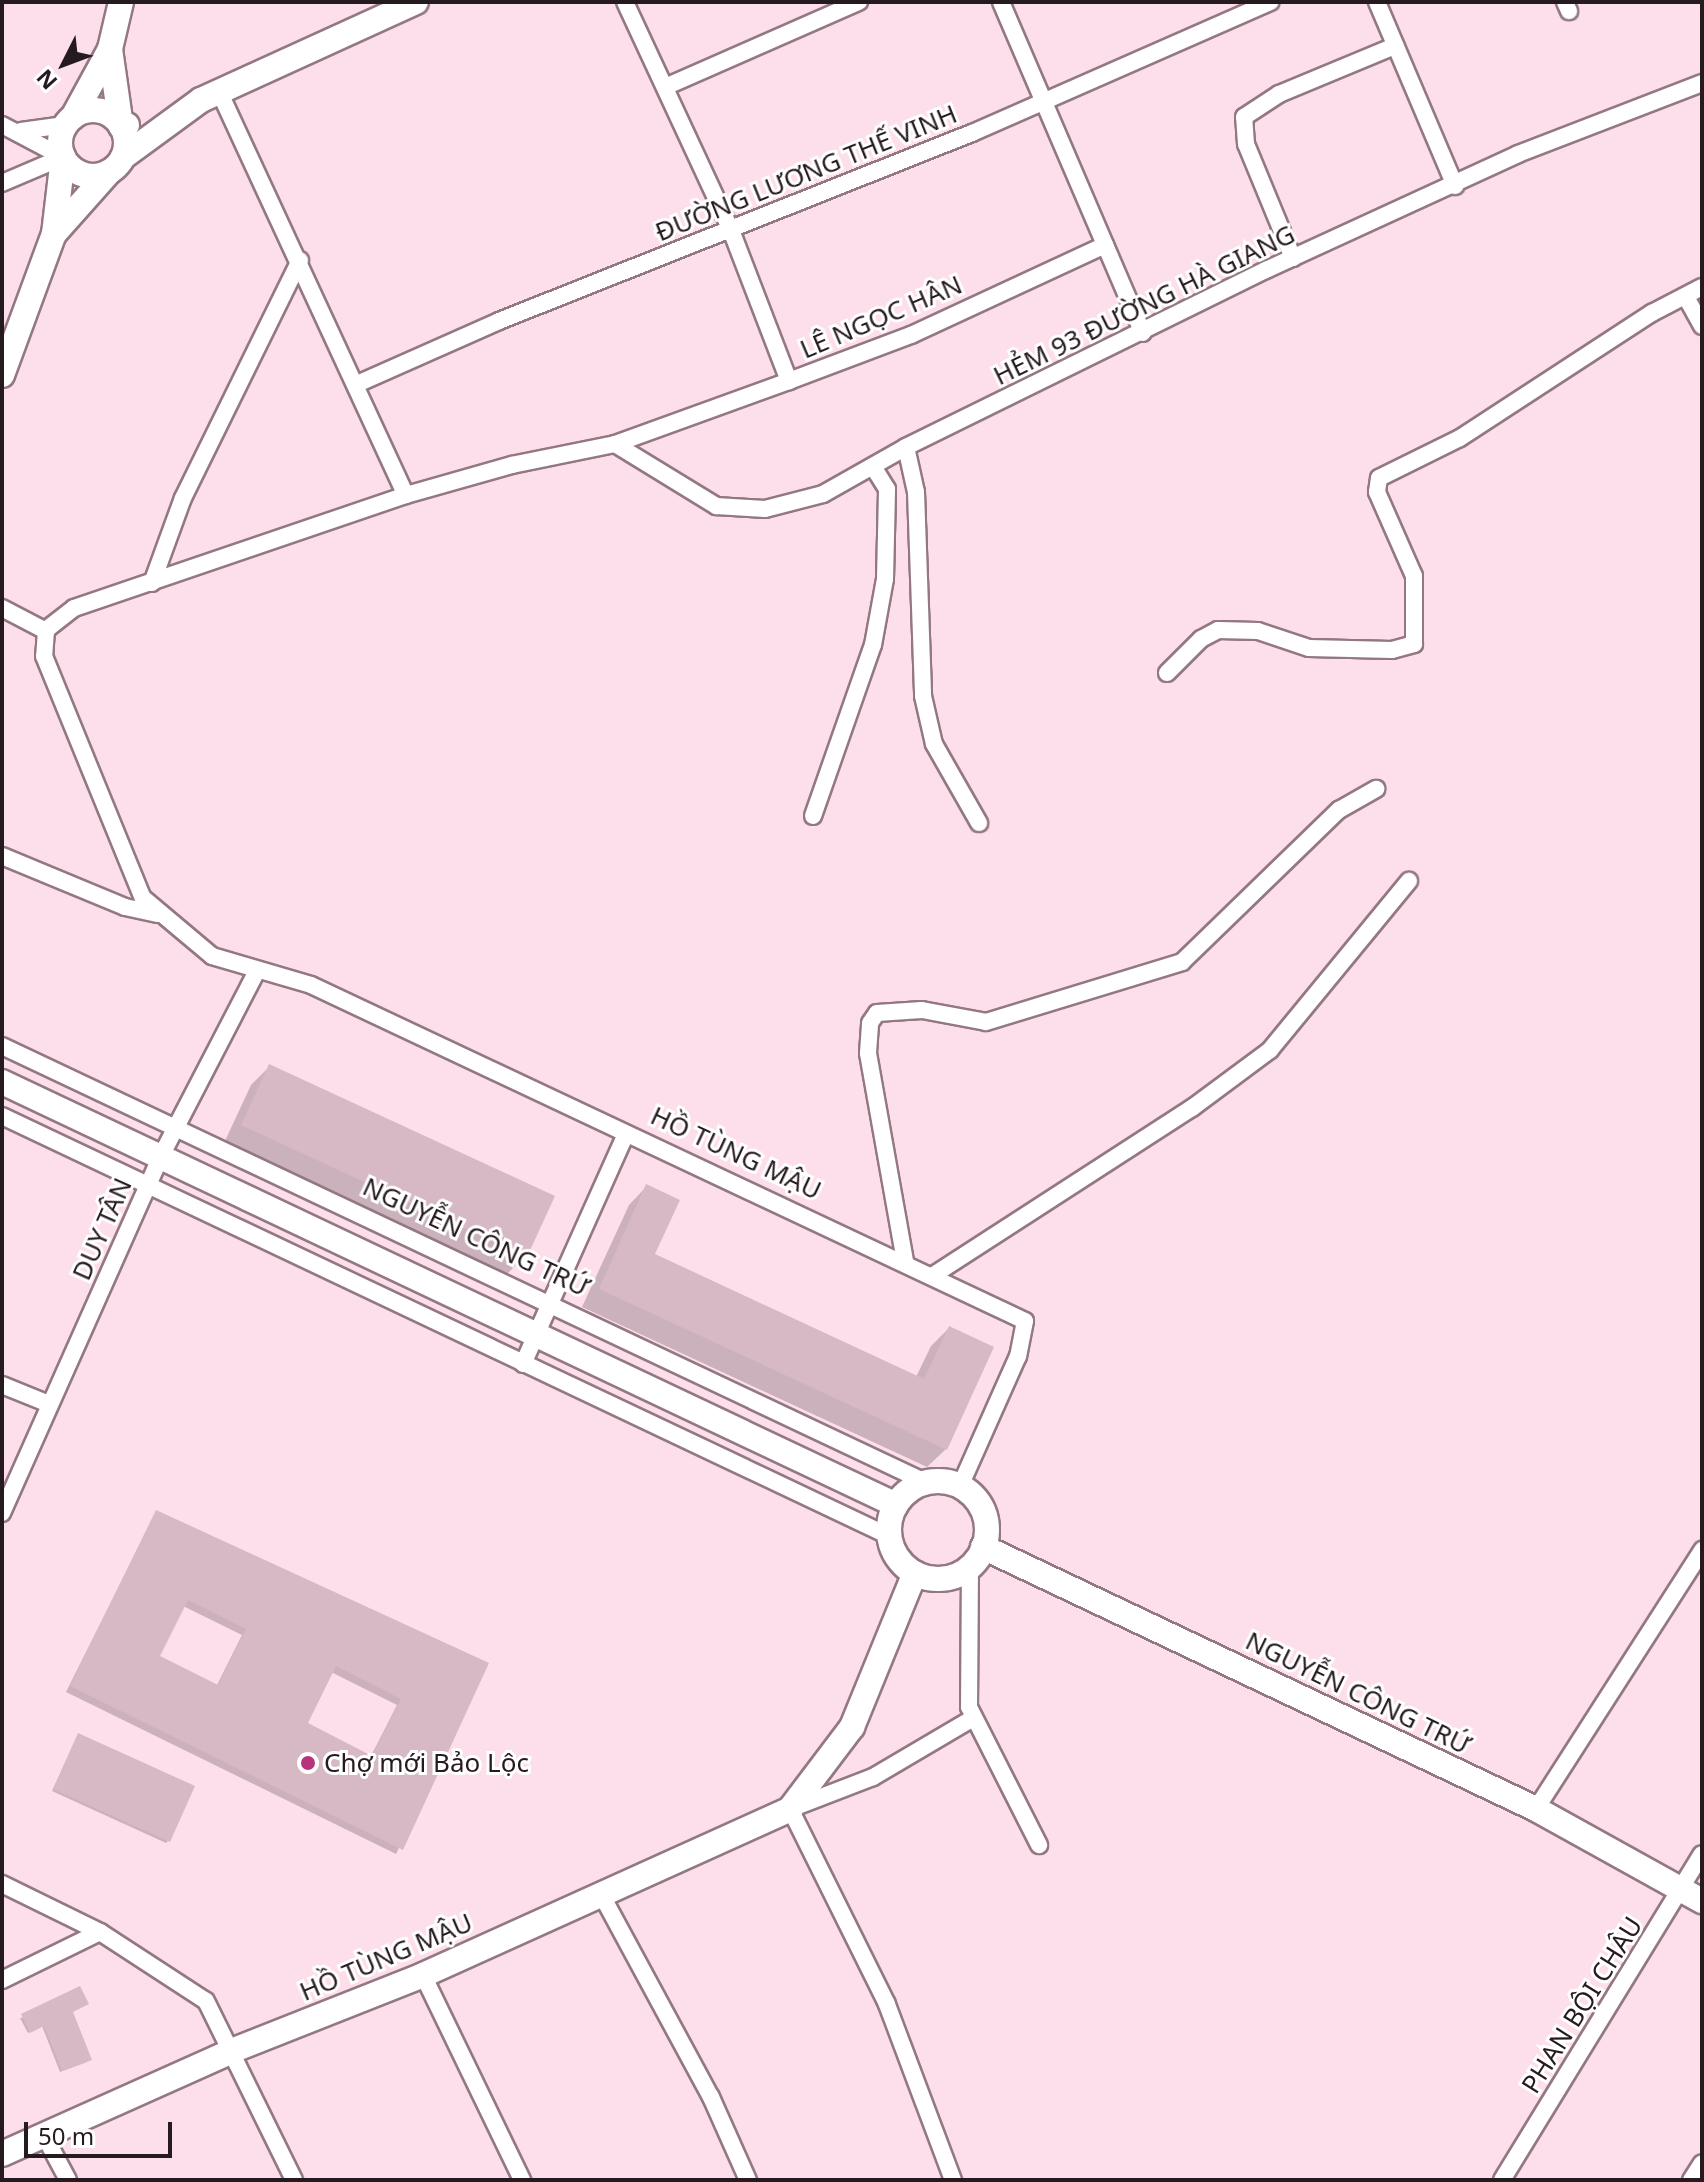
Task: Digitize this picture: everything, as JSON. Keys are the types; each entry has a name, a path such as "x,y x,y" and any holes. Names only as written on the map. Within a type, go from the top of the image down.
{"street":[{"path":"2,375 54,234 69,121 110,49 121,2"},
{"path":"54,234 116,165 180,112 219,91 416,2"},
{"name":"LÊ NGỌC HÂN","path":"625,2 731,230 789,381 911,335 1105,245"},
{"path":"665,87 859,2"},
{"path":"1001,2 1047,100 1143,333"},
{"name":"ĐƯỜNG LƯƠNG THẾ VINH","path":"357,384 1047,100 1271,2"},
{"path":"1377,2 1455,186"},
{"path":"1293,258 1256,171 1244,117 1279,94 1395,46"},
{"path":"110,49 121,126 116,165"},
{"name":"HẺM 93 ĐƯỜNG HÀ GIANG","path":"615,444 690,494 738,509 765,509 823,494 874,468 906,447 1293,258 1455,186 1518,154 1702,83"},
{"path":"219,91 300,260 406,495"},
{"path":"21,131 104,112 121,126"},
{"path":"121,126 180,112"},
{"path":"2,125 21,131 88,176 116,165"},
{"path":"2,183 63,157"},
{"path":"152,583 183,498 300,260"},
{"path":"1167,673 1201,639 1218,630 1258,631 1309,648 1392,650 1414,644 1414,576 1377,492 1379,478 1460,438 1702,287"},
{"path":"1686,297 1702,326"},
{"path":"158,915 143,898 52,683 44,656 46,631 74,608 406,495 615,444 789,381"},
{"path":"906,447 916,492 923,696 934,744 979,823"},
{"path":"813,816 873,645 885,579 887,489 874,468"},
{"path":"2,608 46,631"},
{"path":"905,1261 868,1053 870,1023 877,1013 922,1010 986,1022 1182,962 1339,810 1376,789"},
{"path":"2,856 125,907 158,915"},
{"path":"935,1274 1192,1108 1270,1050 1409,881"},
{"name":"HỒ TÙNG MẬU","path":"158,915 212,956 311,985 626,1134 935,1274 1025,1321 1018,1356 960,1486"},
{"name":"DUY TÂN","path":"2,1513 161,1156 257,971"},
{"name":"NGUYỄN CÔNG TRỨ","path":"2,1046 925,1482"},
{"path":"2,1082 537,1332 896,1505"},
{"path":"2,1116 889,1536"},
{"path":"523,1364 626,1134"},
{"path":"2,1385 49,1404"},
{"path":"977,1557 938,1579 915,1573 898,1558 889,1536 896,1505 925,1482 960,1486 983,1513 967,1678 973,1718 1039,1845"},
{"path":"1536,1809 1702,1550"},
{"name":"NGUYỄN CÔNG TRỨ","path":"977,1557 1536,1809 1691,1895"},
{"name":"HỒ TÙNG MẬU","path":"790,1809 852,1727 915,1573"},
{"name":"HỒ TÙNG MẬU","path":"2,2154 234,2050 423,1975 600,1892 790,1809 873,1777 973,1718"},
{"path":"790,1809 887,2004 953,2180"},
{"name":"PHAN BỘI CHÂU","path":"1502,2180 1691,1895 1702,1854"},
{"path":"2,1884 100,1932 206,2001 234,2050 294,2180"},
{"path":"600,1892 704,2083 748,2180"},
{"path":"2,1980 100,1932"},
{"path":"423,1975 522,2180"},
{"path":"44,2135 68,2180"},
{"path":"1691,2180 1702,2163"}],"building":[{"path":"269,1064 555,1196 527,1257 241,1125"},
{"path":"646,1184 680,1200 655,1254 924,1379 949,1326 994,1347 947,1450 599,1289"},
{"path":"156,1510 489,1663 403,1850 70,1686","holes":["188,1600 246,1629 218,1685 160,1656","336,1666 401,1699 372,1756 308,1723"]},
{"path":"78,1733 195,1786 170,1842 53,1789"},
{"path":"80,1986 89,2004 73,2012 92,2060 62,2071 44,2026 30,2033 21,2014"}],"place":[{"name":"Chợ mới Bảo Lộc","path":"308,1763"}]}
